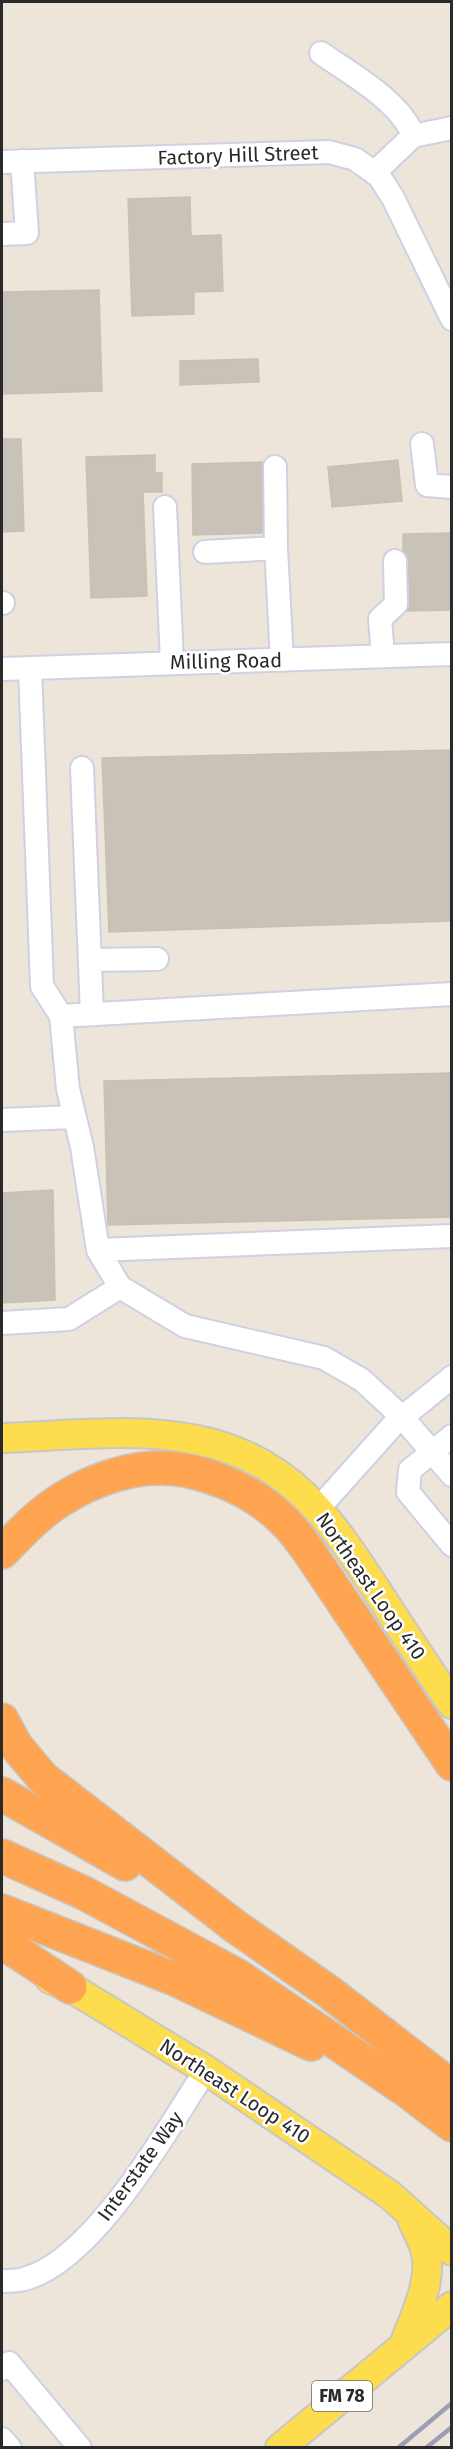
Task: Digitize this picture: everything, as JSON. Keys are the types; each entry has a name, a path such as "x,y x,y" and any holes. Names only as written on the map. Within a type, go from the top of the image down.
{"highway":[{"path":"2,1552 32,1521 63,1498 100,1479 155,1468 193,1472 224,1482 253,1496 284,1520 310,1553 452,1764"},
{"path":"2,1720 16,1746 43,1778 236,1927 329,1992 452,2087"},
{"path":"2,1794 236,1927"},
{"path":"2,1856 84,1893 238,1976 406,2090 452,2125"},
{"path":"2,1911 175,1979 406,2090"},
{"path":"2,1942 70,1987"}],"main road":[{"name":"Northeast Loop 410","path":"2,1438 150,1434 198,1440 239,1452 276,1471 308,1497 344,1541 452,1704"},
{"name":"Northeast Loop 410","path":"2,1958 70,1987 206,2070 390,2195 452,2251"},
{"path":"404,2345 427,2271 425,2250 408,2211"},
{"name":"FM 78","path":"280,2448 452,2306"}],"street":[{"path":"321,54 383,97 410,126 413,136"},
{"path":"374,173 413,136 452,128"},
{"name":"Factory Hill Street","path":"12,162 329,152 355,159 379,176 393,198 452,319"},
{"path":"2,234 27,233 12,162"},
{"path":"422,444 427,485 438,488 452,487"},
{"path":"275,467 276,548 282,660"},
{"path":"165,507 172,662"},
{"path":"205,552 276,548"},
{"path":"383,656 380,619 396,604 395,561"},
{"name":"Milling Road","path":"2,669 452,654"},
{"path":"30,668 42,986 61,1016 68,1089 82,1147 98,1250 120,1287 185,1326 324,1358 362,1380 402,1417 452,1475"},
{"path":"82,768 92,1014"},
{"path":"90,960 158,959"},
{"path":"61,1016 452,994"},
{"path":"2,1120 74,1117"},
{"path":"98,1250 452,1236"},
{"path":"2,1323 69,1319 120,1287"},
{"path":"318,1509 402,1417 452,1377"},
{"path":"452,1436 410,1470 408,1492 452,1545"},
{"name":"Interstate Way","path":"2,2281 25,2279 52,2266 88,2236 118,2203 206,2070"},
{"path":"2,2369 9,2363 80,2448"},
{"path":"2,2439 10,2448"}],"building":[{"path":"190,197 191,236 221,235 223,291 194,292 194,314 132,316 128,199"},
{"path":"99,290 102,391 2,394 2,292"},
{"path":"258,359 259,382 180,385 180,361"},
{"path":"2,439 21,439 24,531 2,532"},
{"path":"155,455 155,473 162,473 162,492 143,492 147,596 91,598 86,457"},
{"path":"398,460 402,501 332,507 328,467"},
{"path":"263,462 262,533 193,535 192,464"},
{"path":"452,533 452,610 407,611 410,604 408,561 403,551 403,534"},
{"path":"452,750 452,921 109,932 102,758"},
{"path":"452,1073 452,1217 108,1225 104,1081"},
{"path":"53,1190 55,1300 2,1303 2,1193"}],"railway":[{"path":"398,2448 452,2403"},
{"path":"426,2448 452,2427"}]}
